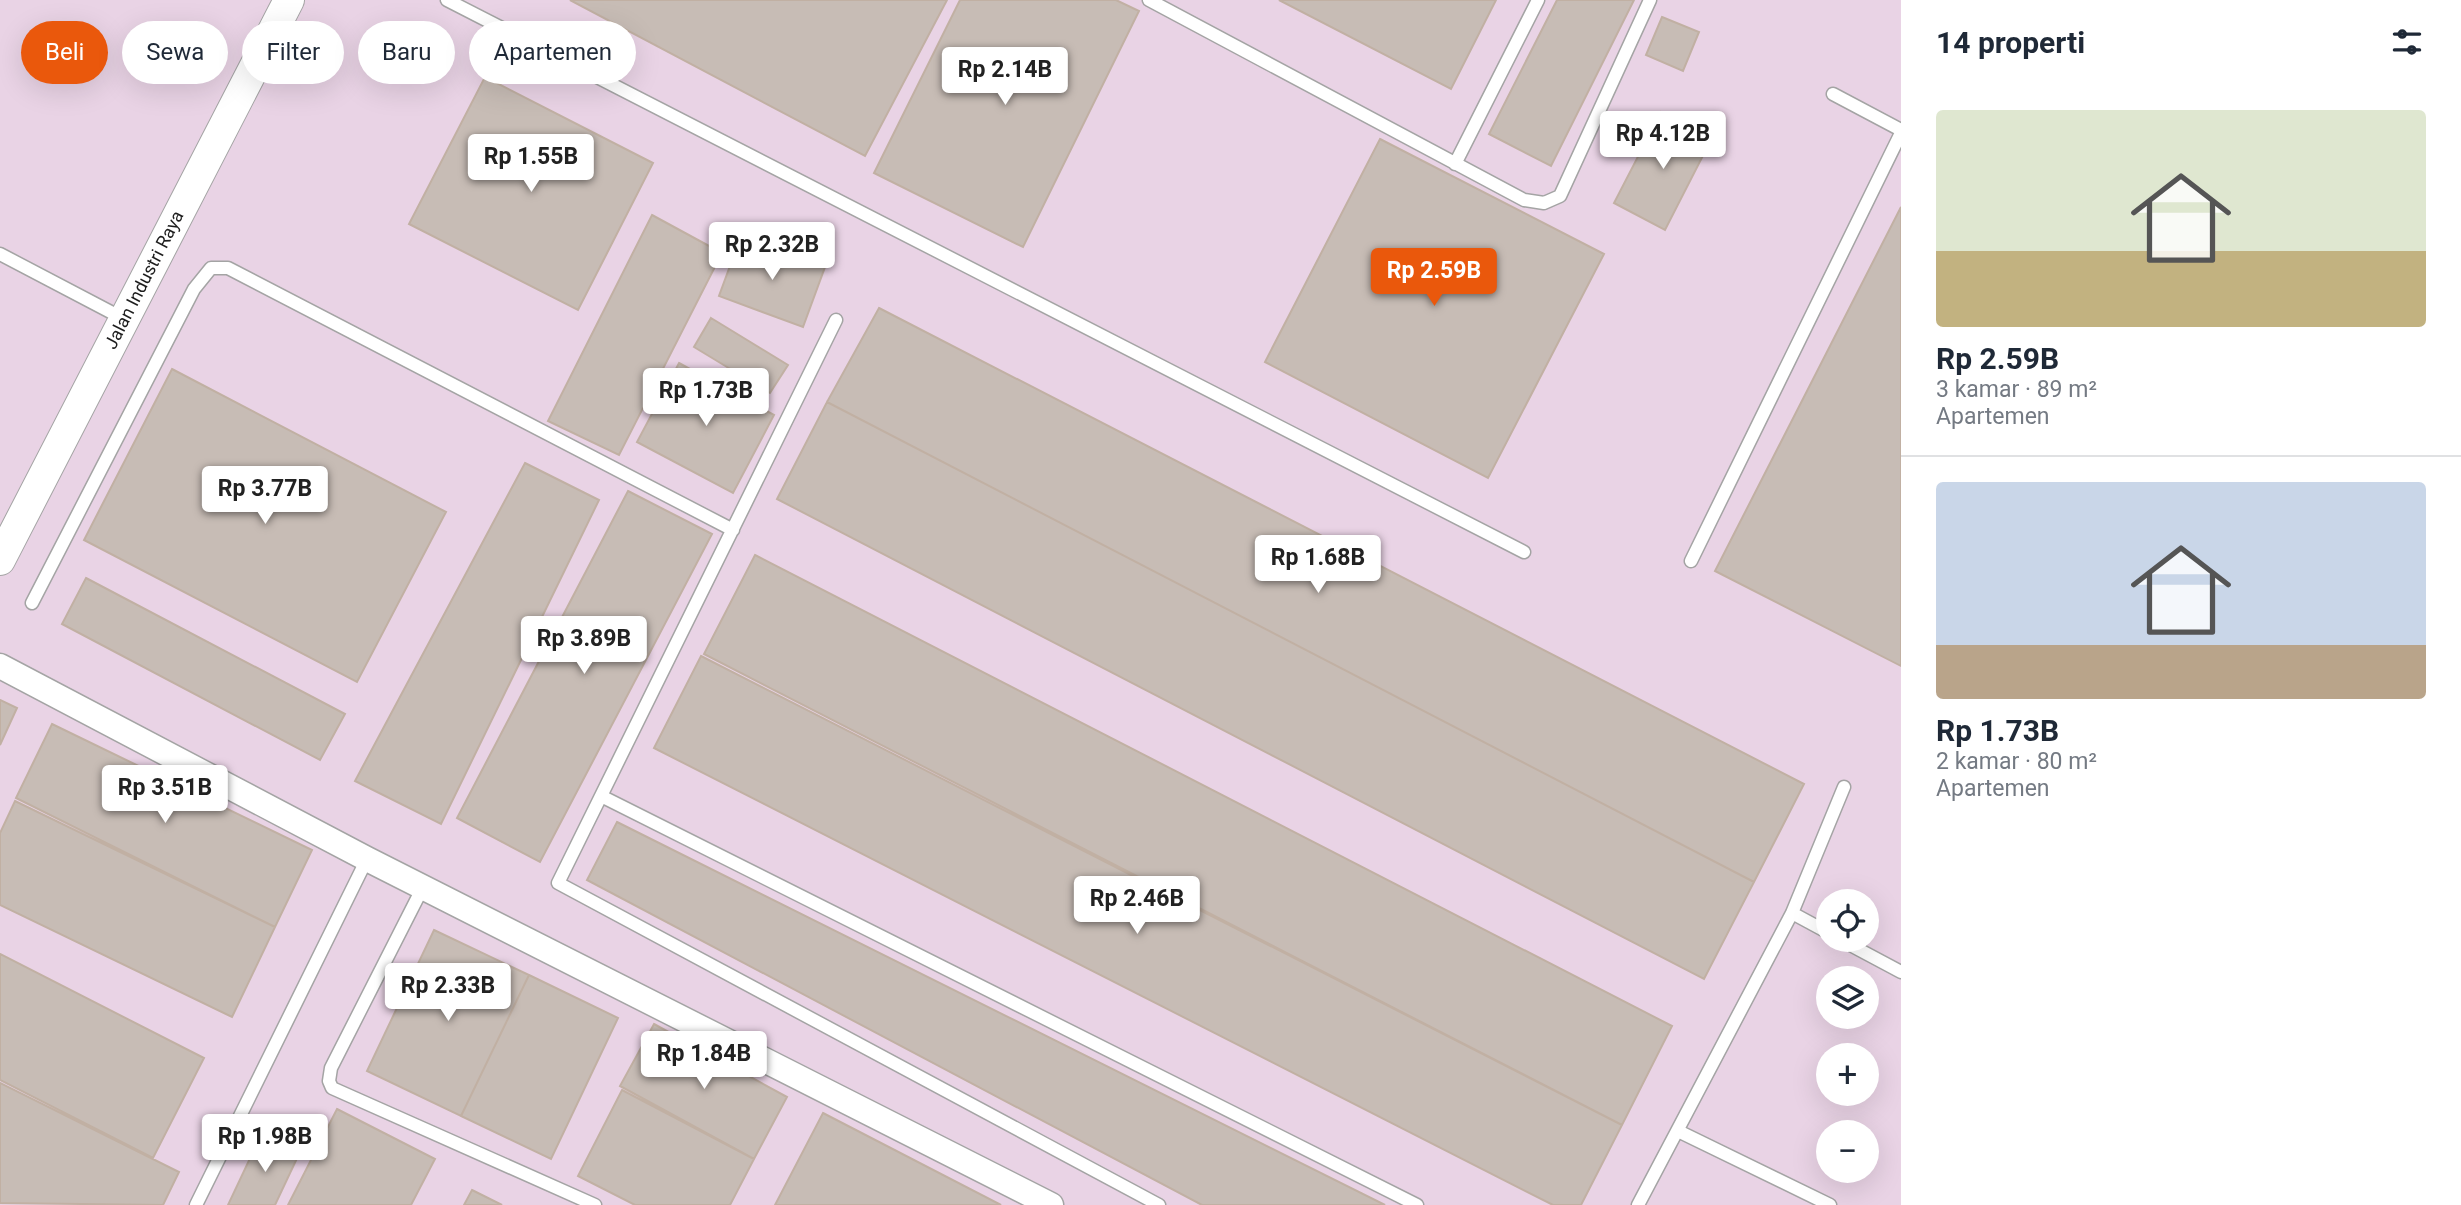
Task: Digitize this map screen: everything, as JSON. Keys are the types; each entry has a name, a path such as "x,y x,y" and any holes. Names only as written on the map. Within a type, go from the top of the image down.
{"street":[{"name":"Jalan Industri Raya","path":"0,561 289,0"},
{"path":"0,666 368,859 1051,1205"}],"lane":[{"path":"447,0 1524,552"},
{"path":"1149,0 1524,200 1544,203 1560,196 1650,0"},
{"path":"1455,164 1538,0"},
{"path":"1691,561 1901,131 1833,94"},
{"path":"0,254 125,319"},
{"path":"32,603 194,289 211,268 228,268 733,530"},
{"path":"836,320 558,883 1159,1205"},
{"path":"1638,1205 1792,913 1844,787"},
{"path":"601,796 1417,1205"},
{"path":"195,1205 368,859"},
{"path":"423,887 331,1068 329,1081 332,1088 595,1205"},
{"path":"1792,913 1816,926"},
{"path":"1864,952 1901,972"},
{"path":"1678,1131 1830,1205"}],"shaded area":[{"path":"0,0 1901,0 1901,1205 0,1205"}],"building":[{"path":"570,0 947,0 865,156 636,35 636,21 610,21"},
{"path":"960,0 1116,0 1139,11 1023,247 874,173"},
{"path":"1279,0 1496,0 1451,89"},
{"path":"1557,0 1634,0 1551,166 1489,134"},
{"path":"1662,17 1699,32 1683,71 1646,55"},
{"path":"481,84 499,84 653,163 578,310 409,224"},
{"path":"1661,112 1712,138 1665,230 1614,203"},
{"path":"1380,139 1604,254 1488,478 1265,362"},
{"path":"1901,207 1901,666 1715,571"},
{"path":"652,215 722,253 619,455 548,421"},
{"path":"741,236 825,267 803,327 719,296"},
{"path":"879,308 1804,784 1754,882 827,402"},
{"path":"711,318 788,365 770,393 694,347"},
{"path":"679,363 774,415 733,493 637,442"},
{"path":"172,369 446,512 357,682 84,540"},
{"path":"827,402 1754,882 1704,979 777,499"},
{"path":"525,463 599,500 441,824 355,781"},
{"path":"628,491 712,534 540,862 457,818"},
{"path":"755,555 1672,1026 1622,1125 704,654"},
{"path":"86,578 345,714 320,760 62,624"},
{"path":"701,656 1622,1125 1581,1205 1553,1205 654,748"},
{"path":"0,700 17,708 0,745"},
{"path":"52,724 312,850 275,927 16,798"},
{"path":"15,801 275,927 232,1017 0,905 0,833"},
{"path":"617,822 1385,1205 1202,1205 587,880"},
{"path":"434,930 529,975 461,1116 367,1071"},
{"path":"0,954 204,1058 153,1158 0,1080"},
{"path":"529,975 618,1018 551,1159 461,1116"},
{"path":"654,1024 787,1097 754,1159 620,1086"},
{"path":"0,1083 179,1172 163,1205 0,1203"},
{"path":"622,1090 754,1159 730,1205 635,1205 578,1176"},
{"path":"337,1109 435,1159 411,1205 288,1205"},
{"path":"823,1113 1001,1205 775,1205"},
{"path":"262,1133 300,1152 275,1205 228,1205"},
{"path":"472,1190 502,1205 464,1205"}]}
